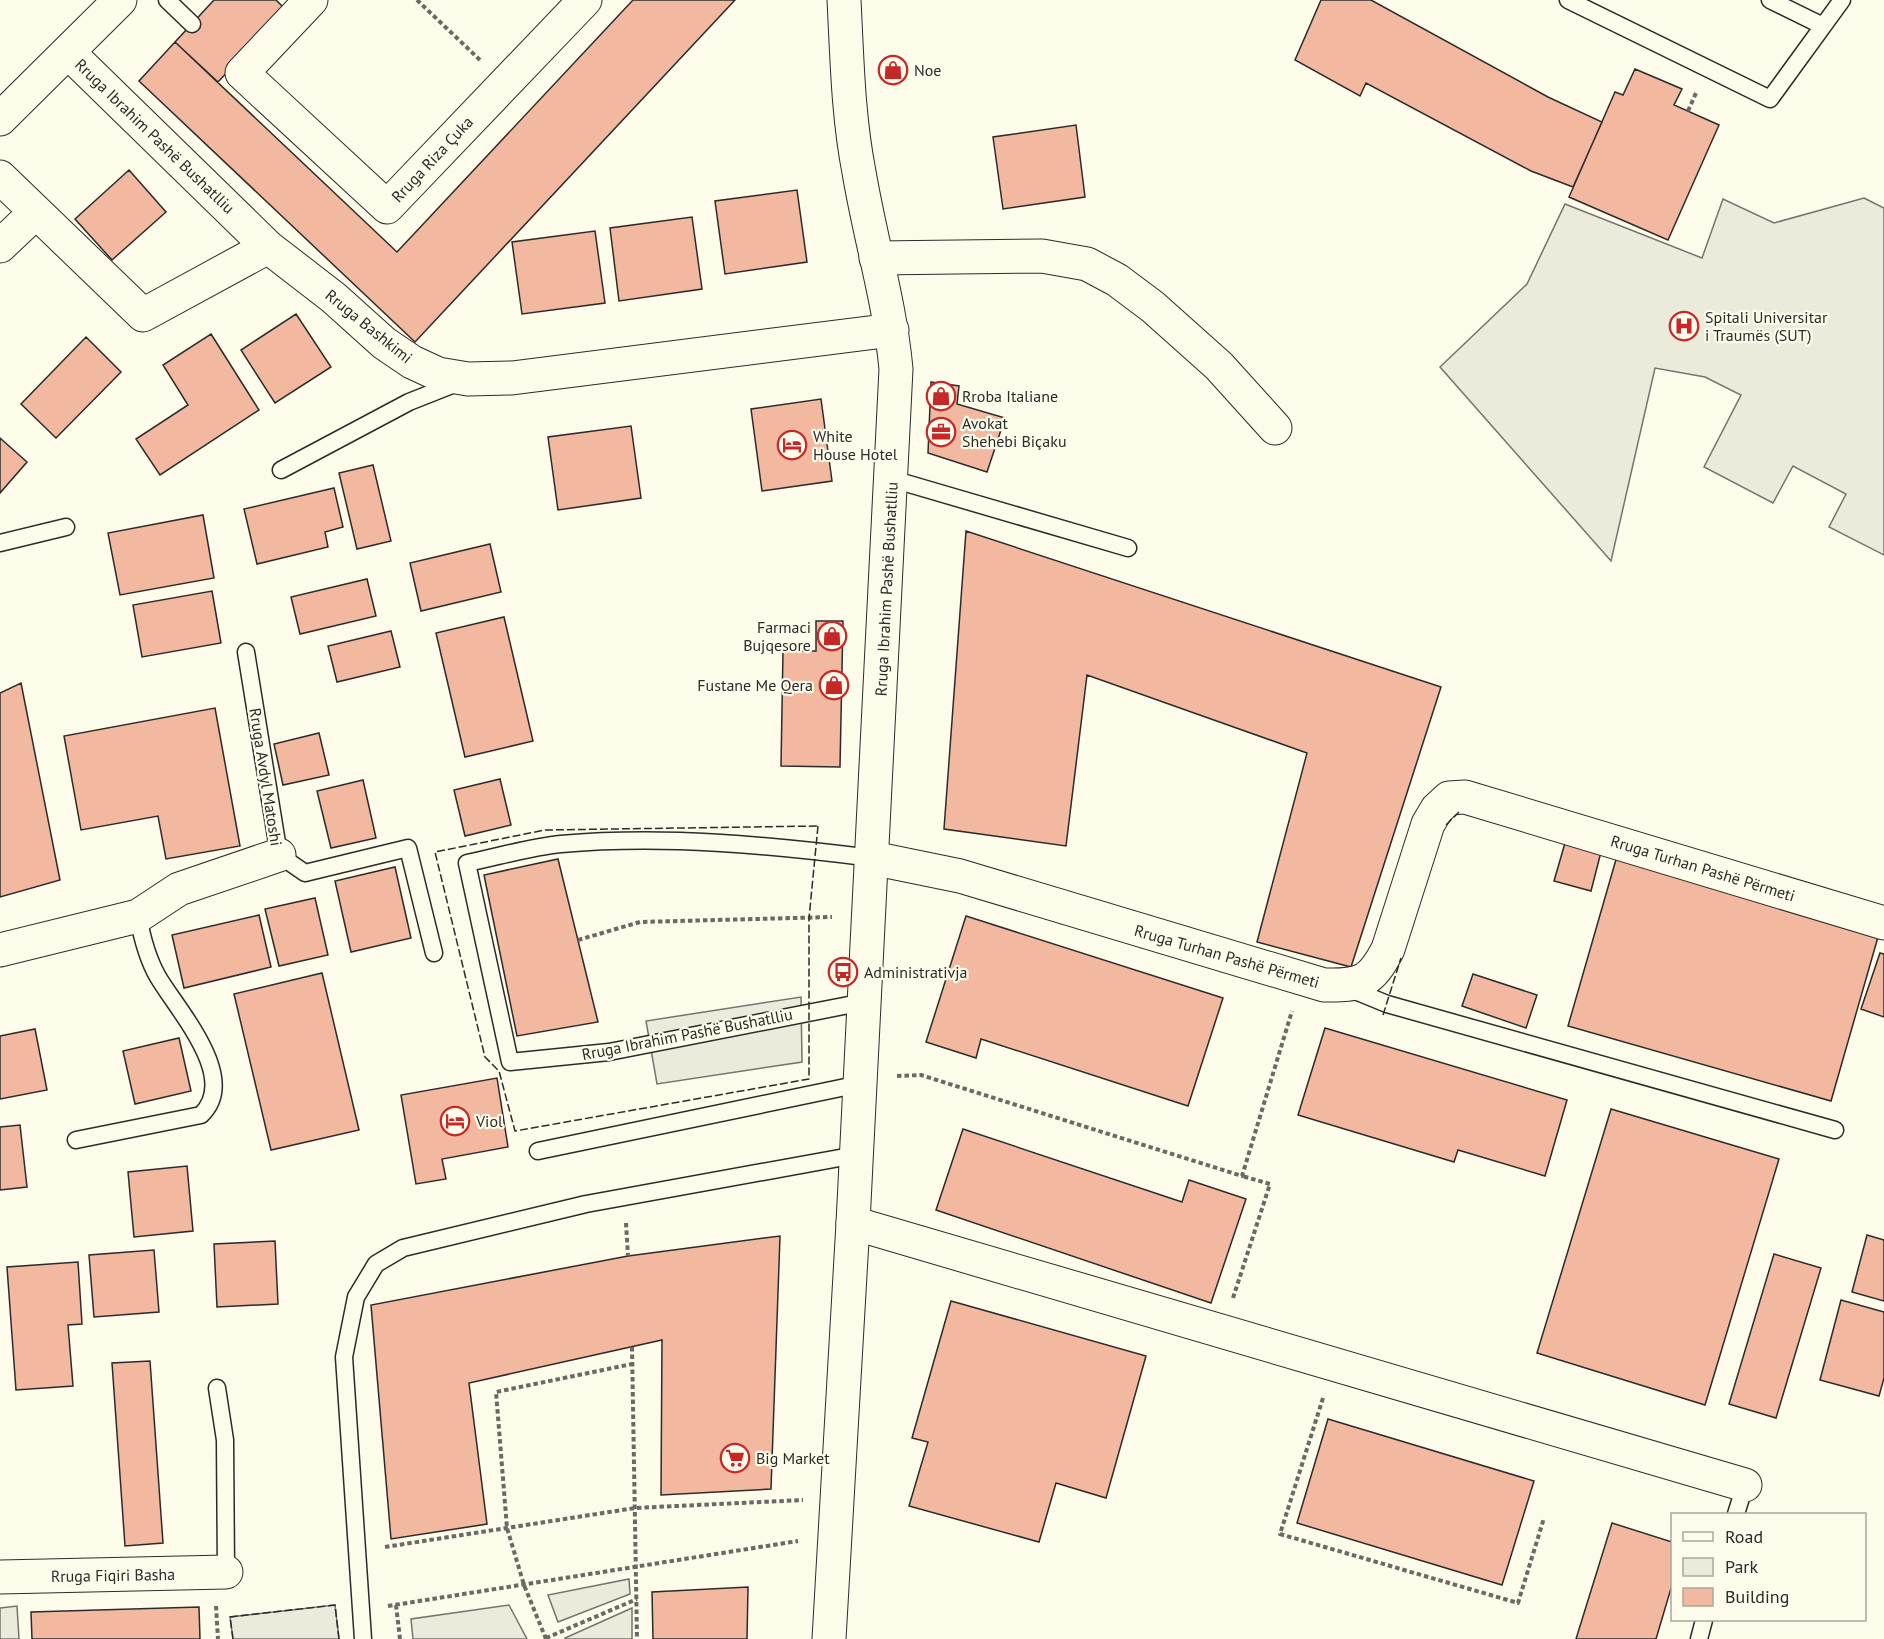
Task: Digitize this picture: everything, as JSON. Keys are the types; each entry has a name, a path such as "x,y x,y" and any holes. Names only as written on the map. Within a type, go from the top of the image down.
{"street":[{"name":"Rruga Riza Çuka","path":"311,0 238,69 387,207 585,0"},
{"name":"Rruga Ibrahim Pashë Bushatlliu","path":"829,1639 853,1223 896,369 892,330 858,170 850,107 844,0"},
{"name":"Rruga Ibrahim Pashë Bushatlliu","path":"117,1 68,52 268,246"},
{"path":"0,119 68,52"},
{"path":"0,177 143,315 268,246"},
{"path":"0,246 36,212"},
{"name":"Rruga Bashkimi","path":"268,246 334,298 384,343 412,362 438,374 468,380 512,378 892,330"},
{"path":"876,258 1042,256 1086,264 1118,280 1154,307 1219,366 1275,428"},
{"name":"Rruga Turhan Pashë Përmeti","path":"872,858 960,876 1324,986 1344,986 1366,981 1379,967 1388,949 1428,825 1437,809 1449,798 1465,797 1884,923"},
{"name":"Rruga Avdyl Matoshi","path":"0,950 138,916 179,889 279,855"},
{"path":"853,1223 1333,1364 1740,1500"},
{"name":"Rruga Fiqiri Basha","path":"0,1576 226,1572"}],"lane":[{"path":"166,0 192,24"},
{"path":"1568,0 1770,99 1842,0"},
{"path":"1770,0 1823,26"},
{"path":"280,470 408,402 468,380"},
{"path":"892,479 1128,548"},
{"path":"0,543 66,527"},
{"name":"Rruga Avdyl Matoshi","path":"246,652 279,855"},
{"name":"Rruga Ibrahim Pashë Bushatlliu","path":"864,1002 609,1052 510,1062 466,863 560,844 623,842 728,844 872,858"},
{"path":"279,855 305,873 408,849 434,953"},
{"path":"76,1140 201,1115 211,1106 215,1088 208,1055 158,977 144,946 138,916"},
{"path":"1344,986 1387,1004 1835,1130"},
{"path":"538,1151 860,1081"},
{"path":"363,1639 344,1357 356,1297 376,1264 403,1248 586,1204 856,1155"},
{"path":"217,1388 225,1440 226,1572"},
{"path":"1699,1639 1704,1621"}],"path":[{"path":"417,0 487,67"},
{"path":"578,940 640,922 869,917"},
{"path":"1242,1176 1301,979"},
{"path":"860,1081 921,1075 1270,1184 1223,1331"},
{"path":"632,1347 637,1639"},
{"path":"632,1364 496,1392 507,1528 524,1585 546,1638 637,1599"},
{"path":"1333,1364 1280,1534 1518,1603 1544,1518"},
{"path":"356,1552 635,1508 837,1498"},
{"path":"360,1611 835,1535"},
{"path":"396,1605 400,1639"}],"green space":[{"path":"629,1579 630,1594 558,1622 548,1595"},
{"path":"335,1605 339,1639 233,1639 230,1617"},
{"path":"509,1605 527,1639 413,1639 411,1619"},
{"path":"632,1608 632,1639 565,1639 565,1638"}],"shaded area":[{"path":"1864,198 1884,208 1884,555 1829,527 1846,494 1793,466 1773,503 1704,467 1741,395 1705,377 1655,368 1611,561 1440,367 1527,284 1565,204 1702,258 1723,199 1774,223"},
{"path":"801,997 802,1062 657,1084 646,1021"},
{"path":"17,1606 19,1639 0,1639 0,1608"}],"building":[{"path":"214,0 276,0 286,10 218,82 175,42"},
{"path":"633,0 735,0 415,342 139,81 175,42 397,252"},
{"path":"1321,0 1371,0 1548,97 1602,122 1573,187 1531,171 1366,83 1360,96 1295,60"},
{"path":"1635,69 1682,89 1674,105 1719,125 1668,240 1569,197 1615,92 1623,95"},
{"path":"1076,125 1085,197 1003,209 993,137"},
{"path":"129,170 166,212 112,260 75,219"},
{"path":"797,190 807,262 725,274 715,201"},
{"path":"692,217 702,289 619,301 610,228"},
{"path":"595,231 605,303 522,314 512,242"},
{"path":"296,314 331,367 275,403 241,350"},
{"path":"211,334 259,410 160,475 136,439 188,405 163,365"},
{"path":"86,337 121,372 56,438 21,404"},
{"path":"931,382 959,386 957,404 1005,418 987,472 928,453"},
{"name":"White House Hotel","path":"821,399 832,481 762,491 751,409"},
{"path":"631,426 641,498 558,510 548,437"},
{"path":"0,438 27,462 0,493"},
{"path":"373,465 391,541 357,549 339,473"},
{"path":"334,488 343,527 325,532 328,547 257,564 244,509"},
{"path":"203,515 214,578 120,595 108,533"},
{"path":"966,531 1441,687 1351,967 1257,942 1307,753 1087,675 1066,846 944,829"},
{"path":"490,544 501,592 421,611 410,563"},
{"path":"367,579 376,616 300,634 291,597"},
{"path":"212,591 221,643 142,657 133,605"},
{"path":"504,617 533,741 465,757 436,633"},
{"path":"816,621 843,621 840,767 781,766 783,651 816,651"},
{"path":"391,631 400,667 337,682 328,646"},
{"path":"21,683 60,880 0,897 0,693"},
{"path":"215,708 240,846 166,859 158,816 81,830 64,736"},
{"path":"319,733 329,775 283,785 274,744"},
{"path":"500,779 511,825 465,836 454,790"},
{"path":"363,780 376,838 331,848 317,791"},
{"path":"1565,843 1601,852 1591,891 1554,881"},
{"path":"1617,856 1880,930 1831,1101 1568,1026"},
{"path":"558,859 598,1022 517,1036 484,875"},
{"path":"395,867 411,938 351,952 335,881"},
{"path":"315,898 328,955 279,966 265,909"},
{"path":"259,915 271,967 184,988 172,935"},
{"path":"966,916 1223,998 1188,1106 981,1039 976,1058 926,1042"},
{"path":"1880,953 1884,954 1884,1017 1861,1009"},
{"path":"322,973 359,1130 271,1150 234,994"},
{"path":"1473,974 1537,995 1526,1028 1462,1006"},
{"path":"1325,1028 1567,1100 1545,1176 1458,1150 1454,1162 1298,1115"},
{"path":"35,1029 47,1090 0,1099 0,1036"},
{"path":"179,1038 191,1091 135,1104 123,1051"},
{"name":"Viol","path":"497,1078 508,1147 442,1159 446,1179 416,1184 401,1095"},
{"path":"1611,1109 1779,1159 1705,1405 1537,1353"},
{"path":"20,1125 27,1187 0,1190 0,1127"},
{"path":"963,1129 1182,1202 1189,1180 1246,1199 1211,1303 936,1210"},
{"path":"187,1166 193,1231 134,1237 128,1172"},
{"path":"1867,1235 1884,1240 1884,1301 1852,1292"},
{"path":"780,1236 771,1489 661,1495 662,1340 469,1383 487,1524 391,1539 371,1305 628,1256"},
{"path":"275,1241 278,1304 217,1307 214,1244"},
{"path":"154,1250 159,1312 94,1317 89,1255"},
{"path":"1774,1254 1821,1268 1776,1418 1729,1404"},
{"path":"78,1262 82,1324 68,1325 73,1386 16,1390 7,1267"},
{"path":"1841,1300 1884,1312 1884,1378 1879,1396 1820,1380"},
{"path":"951,1301 1146,1356 1106,1498 1056,1483 1039,1542 909,1506 928,1442 912,1438"},
{"path":"150,1361 163,1543 125,1546 112,1363"},
{"path":"1328,1419 1534,1481 1502,1585 1297,1523"},
{"path":"1612,1523 1671,1542 1671,1588 1656,1639 1576,1639"},
{"path":"748,1587 747,1639 653,1639 652,1592"},
{"path":"199,1607 200,1639 32,1639 31,1612"}],"fence":[{"path":"1446,825 1459,812"},
{"path":"818,826 809,918 809,1079 515,1131 499,1071 485,1057 435,852 545,830 818,826"},
{"path":"1383,1015 1401,958"},
{"path":"233,1639 230,1617 335,1605 339,1639"}],"place":[{"name":"Noe","path":"893,70"},
{"name":"Spitali Universitar i Traumës (SUT)","path":"1684,326"},
{"name":"Rroba Italiane","path":"941,396"},
{"name":"Avokat Shehebi Biçaku","path":"941,432"},
{"name":"White House Hotel","path":"792,445"},
{"name":"Farmaci Bujqesore","path":"832,636"},
{"name":"Fustane Me Qera","path":"834,685"},
{"name":"Administrativja","path":"843,972"},
{"name":"Viol","path":"455,1121"},
{"name":"Big Market","path":"735,1458"}]}
